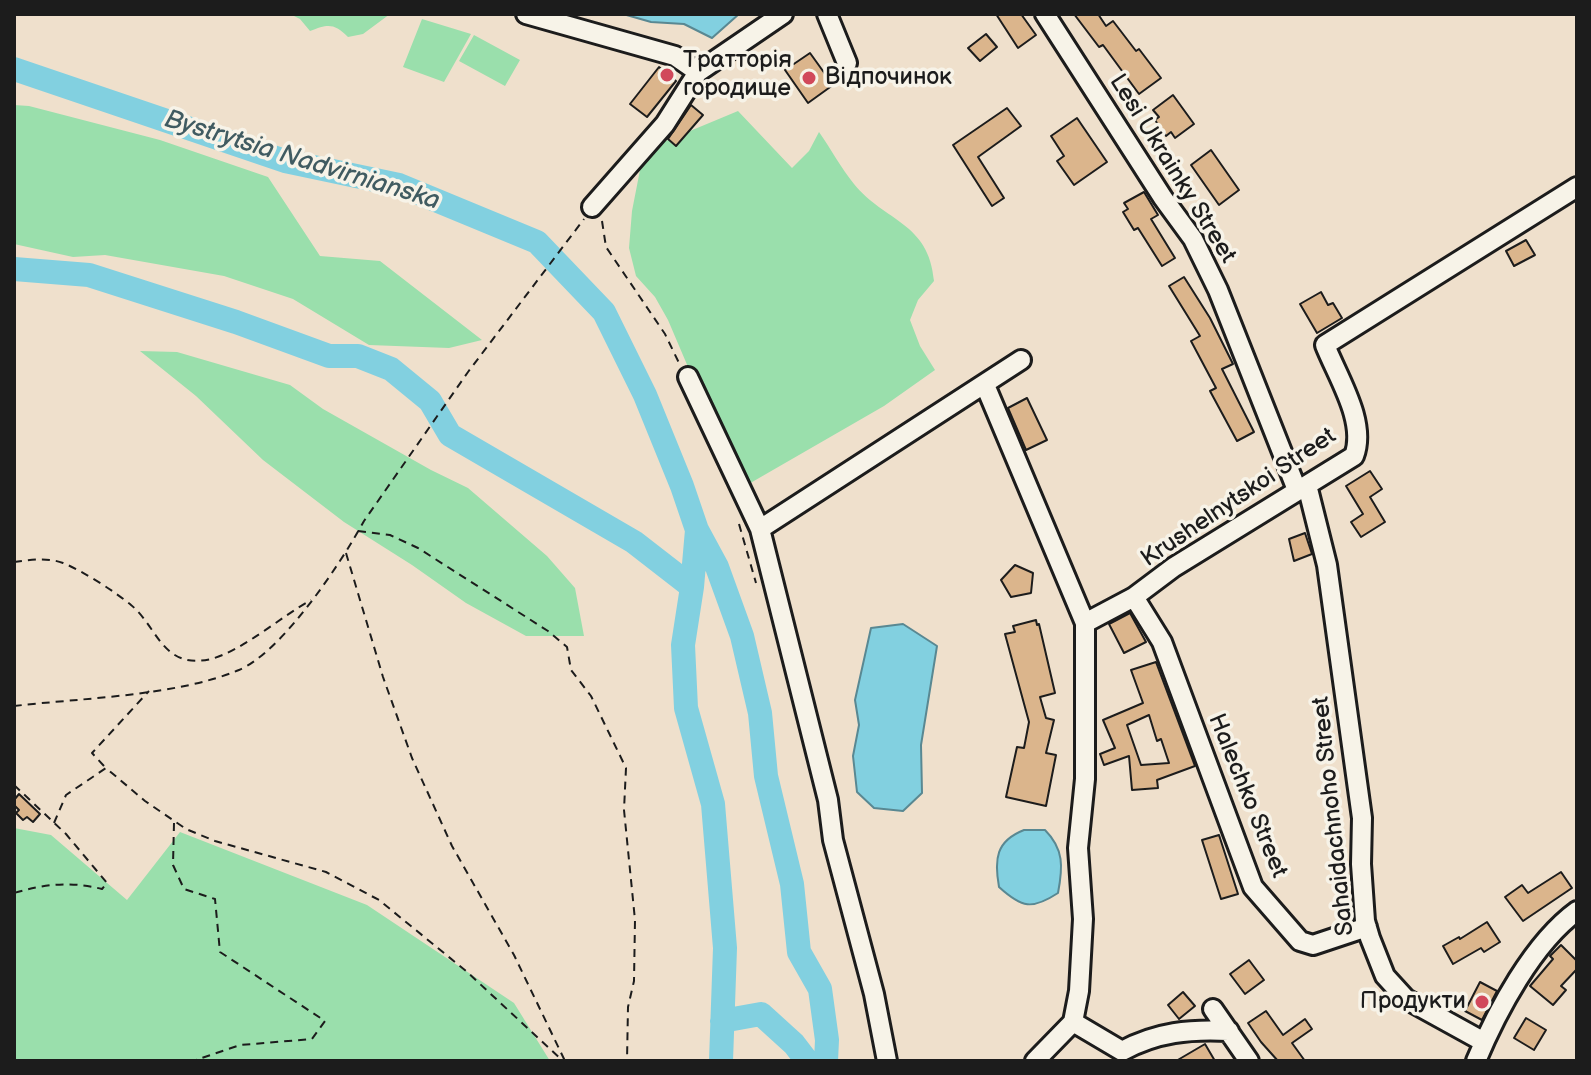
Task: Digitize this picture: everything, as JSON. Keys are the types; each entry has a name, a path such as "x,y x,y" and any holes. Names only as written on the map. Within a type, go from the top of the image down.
{"street":[{"path":"526,14 675,56 698,72"},
{"path":"597,214 665,124 698,72 783,14"},
{"path":"827,14 847,63"},
{"name":"Lesi Ukrainky Street","path":"1045,14 1163,198 1193,239 1302,487"},
{"name":"Krushelnytskoi Street","path":"1085,623 1134,597 1174,567 1354,456 1359,442 1359,426 1325,345 1577,187"},
{"path":"760,529 1021,360"},
{"path":"686,376 760,529 828,800 833,840 874,994 887,1061"},
{"path":"985,385 1085,623 1085,779 1078,848 1083,919 1079,991 1073,1022 1035,1061"},
{"name":"Sahaidachnoho Street","path":"1302,487 1327,565 1362,818 1361,864 1367,927 1385,976 1406,999 1484,1042"},
{"name":"Halechko Street","path":"1134,597 1162,642 1253,887 1300,941 1313,945 1367,927"},
{"path":"1476,1061 1533,954 1577,911"},
{"path":"1213,1009 1249,1061"},
{"path":"1073,1022 1122,1051 1160,1034 1199,1029 1229,1031"}],"path":[{"path":"597,214 606,247 665,334 686,376"},
{"path":"14,706 196,683 241,669 259,656 293,624 346,552 364,521 468,372 597,214"},
{"path":"739,524 758,590"},
{"path":"358,531 390,535 418,548 548,631 567,647 571,670 591,696 626,768 624,810 635,920 634,981 628,1007 627,1061"},
{"path":"346,552 383,677 412,758 452,846 514,955 564,1061"},
{"path":"14,562 40,559 62,563 132,606 166,650 196,660 227,654 312,599"},
{"path":"150,690 92,753 106,768 145,801 186,829 215,841 326,872 379,900 466,971 564,1061"},
{"path":"54,823 66,795 106,768"},
{"path":"14,785 54,823 107,883 102,889 80,884 45,884 14,893"},
{"path":"174,821 173,865 184,889 215,899 220,952 325,1021 312,1039 240,1045 193,1061"}],"green space":[{"path":"290,14 390,14 363,34 348,37 330,26 310,31 300,19"},
{"path":"422,19 471,34 444,82 403,67"},
{"path":"474,35 520,60 505,86 459,61"},
{"path":"14,105 29,106 160,140 268,177 320,256 380,261 482,340 449,348 369,345 293,299 224,276 105,255 73,257 14,244"},
{"path":"738,111 792,168 809,151 819,132 866,197 915,234 924,246 934,281 918,300 910,320 920,346 935,370 884,406 740,489 668,320 655,297 636,276 629,248 640,170 654,146"},
{"path":"140,351 177,352 290,385 323,409 468,488 547,556 575,588 584,636 526,636 466,603 344,522 263,460 196,396"},
{"path":"14,828 51,835 127,900 180,832 367,905 514,1003 550,1061 14,1061"}],"water":[{"path":"623,14 739,14 712,38 684,24 651,22"},
{"path":"903,624 937,646 921,745 922,793 903,811 874,808 857,792 853,756 859,725 855,700 871,628"},
{"path":"1024,830 1045,830 1059,851 1061,875 1058,893 1034,904 1021,903 1007,894 999,887 997,877 997,860 1002,845"}],"building":[{"path":"996,14 1021,14 1036,35 1018,48"},
{"path":"1074,14 1098,14 1106,26 1113,21 1161,78 1139,94 1103,45 1099,47"},
{"path":"986,34 997,47 980,61 968,48"},
{"name":"Відпочинок","path":"810,53 833,85 808,103 785,70"},
{"path":"659,67 676,81 647,117 630,104"},
{"path":"1173,95 1194,124 1175,138 1171,132 1166,136 1155,120 1159,117 1153,110"},
{"path":"691,105 703,115 676,146 668,139"},
{"path":"1007,108 1021,126 978,157 1004,198 992,206 953,145"},
{"path":"1077,118 1107,162 1074,185 1057,161 1064,156 1051,136"},
{"path":"1211,150 1239,190 1219,205 1191,165"},
{"path":"1144,192 1158,215 1151,219 1175,258 1162,266 1138,228 1134,230 1123,212 1128,209 1124,203"},
{"path":"1526,240 1535,255 1514,266 1506,251"},
{"path":"1184,277 1210,318 1233,364 1222,369 1254,432 1237,441 1210,391 1216,388 1191,341 1200,336 1169,286"},
{"path":"1321,292 1328,305 1333,303 1342,318 1317,333 1300,304"},
{"path":"1027,398 1047,440 1026,450 1008,408"},
{"path":"1370,471 1382,489 1370,497 1385,522 1361,537 1351,522 1363,514 1346,486"},
{"path":"1305,533 1312,554 1294,561 1289,539"},
{"path":"1015,565 1033,573 1031,593 1011,597 1001,580"},
{"path":"1130,613 1146,642 1124,653 1109,624"},
{"path":"1036,620 1055,693 1040,697 1046,718 1054,720 1046,753 1056,755 1046,806 1006,797 1017,747 1024,748 1029,722 1005,634 1015,632 1013,626"},
{"path":"1156,662 1195,766 1157,780 1158,788 1132,790 1129,756 1104,765 1100,754 1115,748 1103,720 1143,703 1131,670","holes":["1149,715 1157,741 1161,739 1169,763 1141,765 1127,725"]},
{"path":"19,794 40,814 33,822 27,817 23,820 16,813 19,810 14,800"},
{"path":"1219,835 1238,894 1221,899 1202,840"},
{"path":"1561,872 1572,888 1523,921 1505,897 1522,885 1528,893"},
{"path":"1487,922 1500,942 1484,952 1481,948 1453,964 1443,946"},
{"path":"1561,945 1577,961 1577,969 1561,986 1566,990 1553,1005 1530,986"},
{"path":"1249,960 1264,980 1245,994 1230,974"},
{"name":"Продукти","path":"1480,982 1497,991 1482,1020 1465,1011"},
{"path":"1183,992 1195,1006 1179,1019 1168,1005"},
{"path":"1266,1011 1283,1035 1305,1019 1312,1029 1292,1043 1305,1061 1278,1061 1261,1042 1248,1023"},
{"path":"1526,1018 1546,1030 1534,1050 1514,1038"},
{"path":"1205,1044 1215,1061 1176,1061"}],"waterway":[{"name":"Bystrytsia Nadvirnianska","path":"14,69 285,161 399,185 537,242 604,312 645,395 697,530 683,645 686,708 713,804 725,948 721,1061"},
{"path":"14,269 89,275 236,322 329,356 358,356 391,369 430,401 450,435 634,542 692,587"},
{"path":"697,530 717,567 742,636 760,713 766,776 792,884 799,952 820,989 827,1040 826,1061"},
{"path":"722,1021 761,1014 794,1044 807,1061"}],"place":[{"name":"Тратторія городище","path":"667,75"},
{"name":"Відпочинок","path":"809,78"},
{"name":"Продукти","path":"1482,1002"}]}
